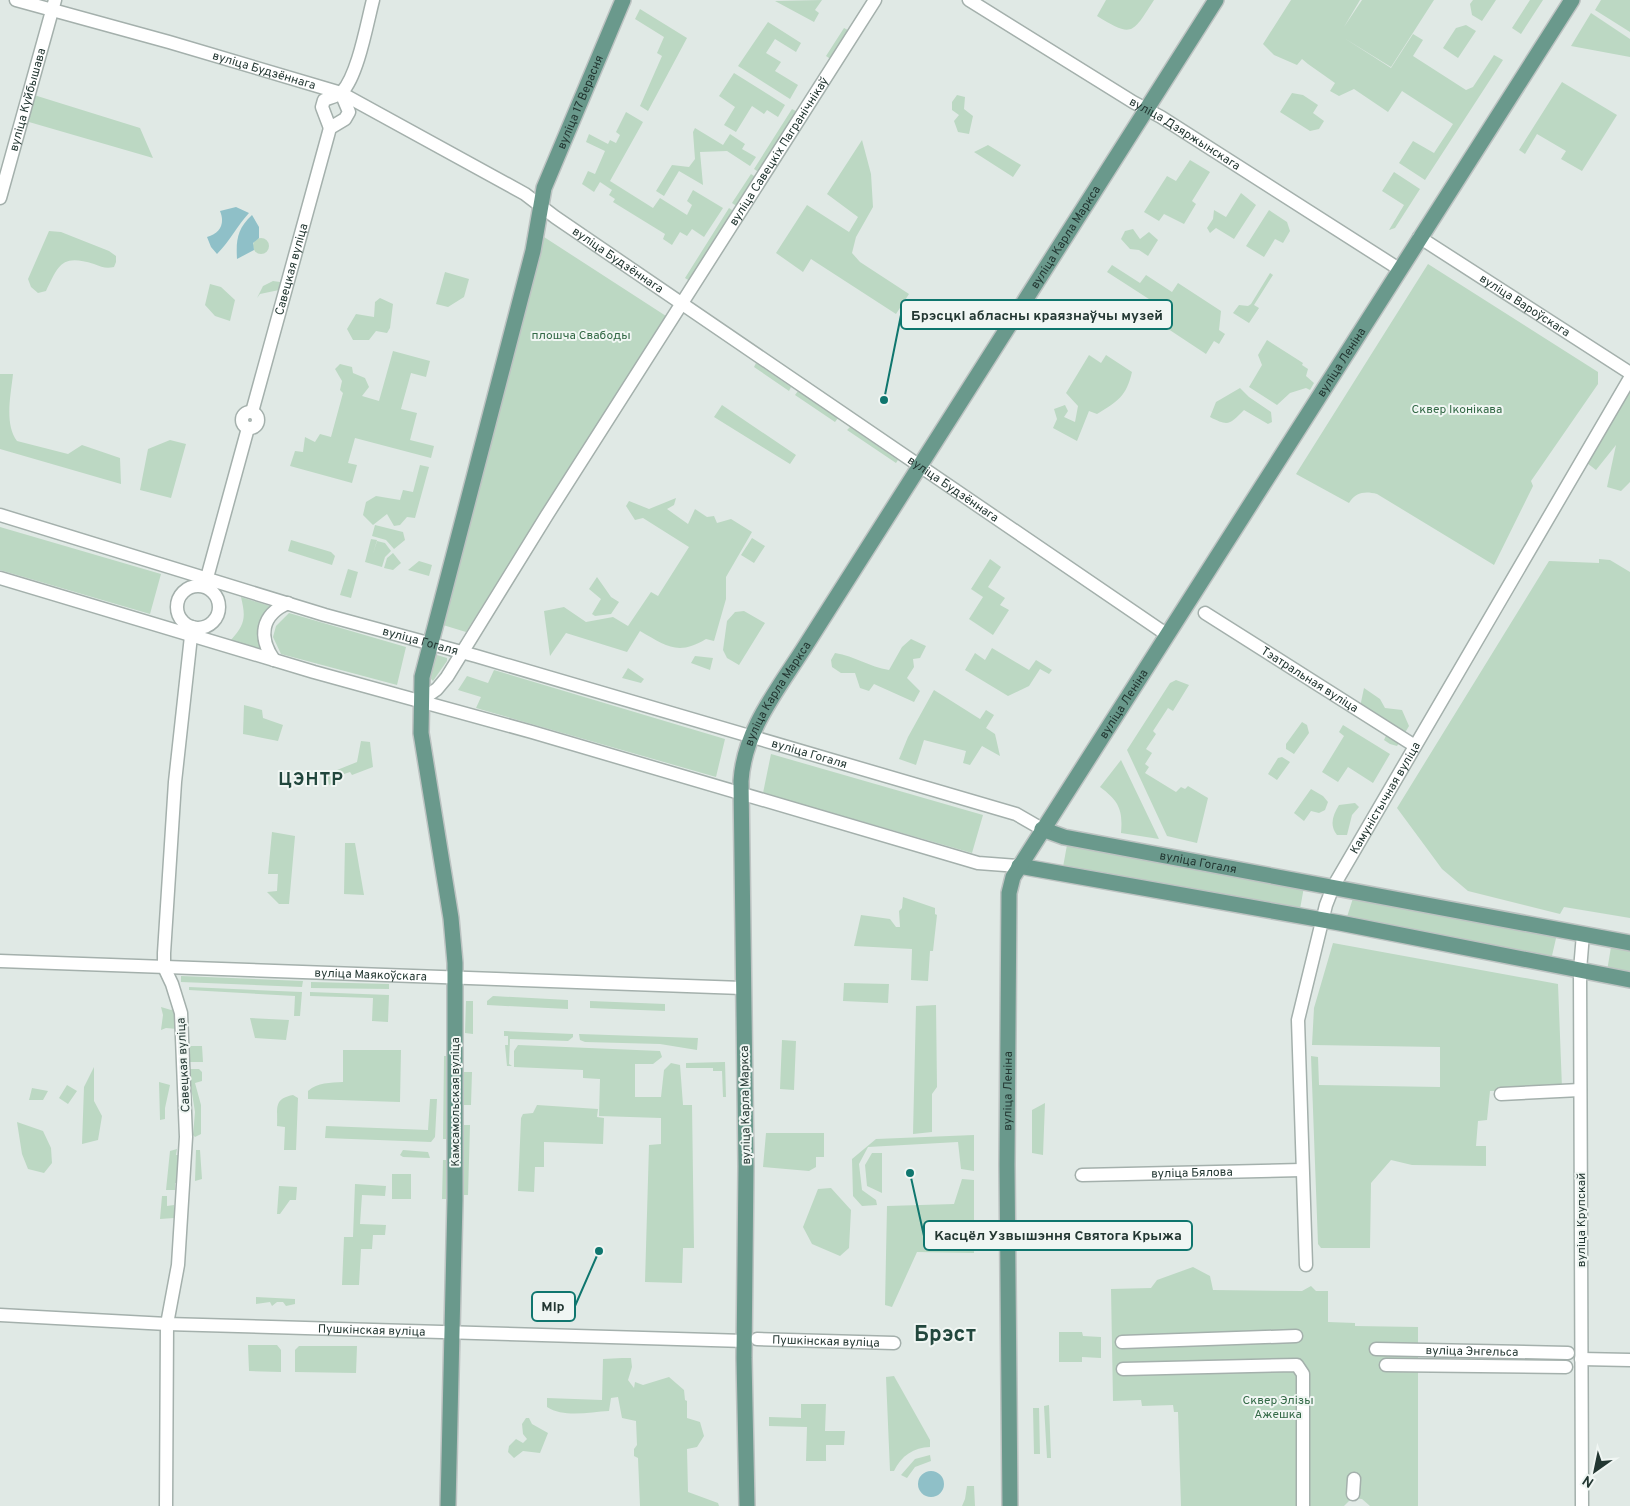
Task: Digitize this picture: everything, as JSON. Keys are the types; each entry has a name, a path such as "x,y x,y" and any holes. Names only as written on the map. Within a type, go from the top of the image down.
{"main road":[{"name":"вуліца 17 Верасня","path":"542,207 544,188 623,0"},
{"name":"вуліца Карла Маркса","path":"747,1506 751,1340 742,988 741,794 742,764 750,737 919,466 1216,0"},
{"name":"вуліца Леніна","path":"1010,1506 1007,1319 1008,973 1009,893 1013,877 1166,634 1572,0"},
{"path":"420,701 429,644 531,260 542,207"},
{"name":"Камсамольская вуліца","path":"420,701 420,733 451,918 456,978 455,1200 448,1506"},
{"name":"вуліца Гогаля","path":"1042,829 1064,838 1630,943"},
{"path":"1019,866 1322,920 1630,980"}],"street":[{"name":"вуліца Будзённага","path":"16,0 54,5 341,93 525,194 1166,634"},
{"path":"341,93 349,112 345,119 330,128 322,107 324,100 341,93 357,62 374,0"},
{"name":"вуліца Савецкіх Пагранічнікаў","path":"682,303 875,0"},
{"name":"вуліца Дзяржынскага","path":"969,0 1146,108 1399,269"},
{"name":"вуліца Куйбышава","path":"0,198 54,5"},
{"name":"Савецкая вуліца","path":"205,582 248,428 242,423 242,418 245,413 252,412 330,128"},
{"name":"вуліца Вароўскага","path":"1419,238 1630,373"},
{"path":"420,701 442,684 682,303"},
{"name":"Камуністычная вуліца","path":"1306,1265 1298,1020 1322,920 1333,887 1630,378"},
{"name":"вуліца Гогаля","path":"0,515 205,582 288,603 461,652 1016,814 1042,829"},
{"path":"0,578 191,631 274,660 978,863 1019,866"},
{"path":"205,582 218,599 218,612 211,623 191,631 181,620 177,603 186,589 205,582"},
{"path":"274,660 263,638 265,627 278,608 288,603"},
{"name":"Тэатральная вуліца","path":"1205,613 1416,746"},
{"name":"Савецкая вуліца","path":"166,1506 167,1324 179,1256 186,1137 181,1013 172,984 164,968 174,782 191,631"},
{"name":"вуліца Крупскай","path":"1582,1506 1580,970 1583,934"},
{"name":"вуліца Маякоўскага","path":"0,962 742,988"},
{"path":"1501,1094 1580,1090"},
{"name":"вуліца Бялова","path":"1082,1175 1302,1170"},
{"name":"Пушкінская вуліца","path":"0,1315 167,1324 894,1343"},
{"path":"1122,1342 1296,1336"},
{"name":"вуліца Энгельса","path":"1376,1349 1568,1353"},
{"path":"1581,1358 1630,1360"},
{"path":"1123,1369 1297,1365 1302,1374 1303,1506"},
{"name":"вуліца Энгельса","path":"1386,1365 1566,1367"},
{"path":"1353,1494 1354,1479"}],"green space":[{"path":"822,0 815,10 819,13 814,22 775,1"},
{"path":"1106,0 1154,0 1136,26 1125,30 1097,16"},
{"path":"1291,0 1360,0 1344,27 1362,0 1434,0 1391,67 1344,38 1391,68 1413,34 1423,40 1413,56 1466,90 1473,87 1494,55 1503,60 1425,180 1399,163 1413,141 1434,153 1453,124 1402,91 1388,112 1354,89 1339,96 1330,91 1335,83 1302,59 1297,65 1274,55 1263,44"},
{"path":"1473,0 1496,0 1482,21 1472,15 1470,4"},
{"path":"1530,0 1543,0 1521,34 1512,28"},
{"path":"1601,0 1630,0 1630,32 1595,10"},
{"path":"640,9 687,38 648,111 640,106 662,56 657,53 664,37 635,19"},
{"path":"1591,13 1630,39 1630,57 1571,46"},
{"path":"768,22 801,43 796,52 775,39 766,53 781,62 775,71 798,85 790,99 738,66"},
{"path":"1466,25 1476,31 1458,58 1443,48 1456,28"},
{"path":"844,28 850,31 832,60 826,56"},
{"path":"734,73 785,105 778,117 767,110 764,114 752,106 736,132 724,125 735,107 719,96"},
{"path":"1562,82 1617,115 1582,171 1561,159 1566,151 1537,134 1525,154 1519,150"},
{"path":"1292,93 1303,95 1318,105 1313,113 1324,121 1319,129 1310,131 1280,112"},
{"path":"34,95 140,128 153,158 29,122"},
{"path":"957,95 965,97 964,109 973,116 969,134 958,132 954,121 959,115 952,110 952,102"},
{"path":"792,109 798,112 760,173 754,169"},
{"path":"626,112 643,122 610,181 653,208 660,198 687,215 692,205 687,201 693,190 723,208 704,237 692,229 687,236 680,232 672,245 663,239 665,234 613,202 615,199 609,195 612,190 600,182 594,192 582,184 588,171 595,174 605,151 586,142 589,134 608,144 610,140 616,143 620,135 616,132"},
{"path":"695,128 723,145 730,134 745,144 742,149 756,157 750,166 727,151 700,152 703,185 679,171 664,196 656,191 672,165 689,167 695,159 693,132"},
{"path":"862,140 871,174 873,207 856,237 852,253 860,262 909,294 896,314 811,259 803,272 776,253 807,205 849,232 858,217 827,194"},
{"path":"988,145 1021,165 1013,177 974,152"},
{"path":"1190,160 1210,172 1192,201 1196,204 1184,224 1164,214 1159,221 1144,212 1167,176 1176,181"},
{"path":"1394,172 1420,189 1395,228 1389,230 1404,205 1382,191"},
{"path":"751,174 757,178 738,207 732,203"},
{"path":"1241,193 1256,205 1234,239 1216,228 1210,233 1207,228 1213,219 1214,210 1226,217"},
{"path":"729,208 735,212 690,281 685,278"},
{"path":"1269,210 1287,222 1290,231 1283,243 1275,239 1264,257 1246,246"},
{"path":"1133,229 1140,239 1149,232 1158,240 1148,256 1139,250 1130,249 1121,239 1125,231"},
{"path":"49,231 61,232 109,251 116,256 114,267 109,268 83,261 68,261 58,268 46,291 38,293 31,287 28,279"},
{"name":"плошча Свабоды","path":"544,237 666,316 466,632 443,625"},
{"path":"258,238 264,238 269,243 267,252 258,254 253,249 253,243"},
{"name":"Сквер Іконікава","path":"1428,264 1598,372 1598,384 1531,481 1533,486 1494,565 1377,494 1361,493 1349,503 1296,474"},
{"path":"1112,265 1140,283 1146,275 1172,292 1178,283 1221,311 1219,330 1225,334 1219,344 1214,341 1206,354 1144,313 1152,301 1107,272"},
{"path":"445,272 469,279 464,297 448,307 436,304"},
{"path":"1270,273 1273,275 1254,305 1259,308 1249,323 1233,313 1239,305 1248,306 1251,304"},
{"path":"273,281 280,282 279,290 260,294 257,298 263,286"},
{"path":"210,284 221,287 235,300 230,321 215,316 205,305"},
{"path":"380,298 393,304 390,328 387,333 376,331 369,340 353,340 347,329 356,314 374,317 375,302"},
{"path":"1267,340 1303,363 1302,365 1308,369 1306,376 1314,383 1310,390 1306,388 1290,393 1277,405 1249,387 1262,365 1258,355"},
{"path":"393,351 430,361 426,377 411,373 401,409 417,413 410,440 434,446 431,458 355,438 348,463 357,465 352,483 290,466 295,451 303,452 305,437 315,442 320,434 331,437 343,393 340,390 342,381 335,369 340,364 352,367 353,373 365,378 369,387 362,396 379,401"},
{"path":"1089,355 1101,363 1106,355 1132,372 1124,393 1116,402 1097,414 1089,411 1077,441 1053,428 1057,419 1054,409 1065,405 1068,411 1064,417 1075,422 1078,406 1066,393"},
{"path":"756,363 791,387 789,391 754,367"},
{"path":"0,374 13,374 9,418 17,441 68,454 82,445 120,458 121,484 0,449"},
{"path":"1240,388 1249,397 1271,412 1272,422 1268,424 1244,410 1232,421 1225,423 1210,417 1216,402"},
{"path":"798,391 838,418 835,422 795,395"},
{"path":"1630,392 1630,482 1621,491 1607,487 1616,445 1596,470 1587,463 1623,396"},
{"path":"722,405 796,455 790,464 714,417"},
{"path":"850,427 898,460 896,463 847,430"},
{"path":"170,440 186,444 171,498 140,490 148,449"},
{"path":"420,465 429,467 415,518 407,517 400,525 394,526 387,514 373,525 363,515 366,502 376,496 400,500 403,490 413,492"},
{"path":"676,498 674,505 667,509 688,524 695,509 707,517 714,516 717,523 731,519 752,532 726,577 726,599 714,641 706,639 688,647 672,647 640,631 627,652 566,633 550,656 544,611 564,607 586,622 613,617 628,626 651,592 658,596 689,547 643,518 635,520 626,506 629,501 649,509"},
{"path":"375,525 403,532 405,540 394,549 386,540 372,536"},
{"path":"0,527 161,574 150,614 0,570"},
{"path":"752,538 765,546 754,563 741,555"},
{"path":"371,539 377,540 373,554 377,541 385,543 391,551 385,557 382,567 365,562"},
{"path":"291,540 331,552 335,556 332,565 288,551"},
{"path":"393,553 401,563 393,570 384,568 387,558"},
{"path":"990,559 1001,567 988,587 1005,598 1000,605 1009,610 993,635 969,619 983,597 971,589"},
{"path":"1599,559 1610,560 1630,572 1630,918 1564,907 1560,914 1468,891 1442,869 1397,808 1549,561 1599,563"},
{"path":"419,561 432,565 429,576 408,570"},
{"path":"348,569 358,572 351,598 340,595"},
{"path":"597,577 611,597 619,602 611,614 595,616 592,614 601,599 589,589"},
{"path":"241,597 270,606 260,626 260,649 231,640 242,625 244,610"},
{"path":"744,611 765,623 739,665 727,658 723,650 727,621 735,612"},
{"path":"289,613 406,647 397,685 281,654 273,637 276,626"},
{"path":"911,639 926,646 920,658 913,659 914,667 907,678 920,691 914,702 874,684 869,691 860,688 855,673 841,673 832,667 831,660 835,653 889,670 902,647"},
{"path":"992,648 1029,670 1036,660 1052,670 1049,674 1040,669 1029,686 1008,696 965,670 975,653 985,660"},
{"path":"434,656 447,658 447,661 433,681 429,677"},
{"path":"695,656 713,658 710,670 691,663"},
{"path":"628,668 644,679 641,683 622,678"},
{"path":"494,670 725,739 716,777 476,708 481,697 458,690 467,676 488,683"},
{"path":"1176,680 1189,685 1173,711 1168,708 1153,731 1156,734 1146,749 1152,753 1145,764 1149,767 1145,773 1176,792 1181,787 1185,789 1188,786 1208,798 1197,843 1167,836 1127,750 1170,683"},
{"path":"1364,688 1380,699 1385,708 1402,710 1409,726 1397,746 1384,740 1390,727 1360,707"},
{"path":"934,690 980,719 986,710 994,715 986,728 995,734 1000,756 982,746 970,765 963,763 966,751 924,740 916,765 899,759 908,737"},
{"path":"244,705 262,710 263,718 283,725 278,741 243,734"},
{"path":"1302,722 1307,725 1309,733 1294,754 1286,749 1286,744"},
{"path":"1343,725 1390,754 1373,783 1348,767 1338,782 1322,772 1344,736 1339,732"},
{"path":"361,741 370,742 373,767 352,775 350,772 335,777 337,782 329,785 327,774 357,762"},
{"path":"771,754 983,815 972,853 763,793"},
{"path":"1282,757 1290,762 1277,780 1268,774 1278,758"},
{"path":"1121,760 1159,839 1121,833 1121,818 1116,802 1100,787"},
{"path":"1311,789 1323,796 1328,802 1325,810 1319,813 1311,811 1304,821 1294,813"},
{"path":"1355,803 1359,807 1352,815 1347,835 1337,835 1333,824 1339,805"},
{"path":"272,832 295,836 289,904 279,904 267,892 277,891 278,874 268,874"},
{"path":"345,843 355,843 364,895 344,894"},
{"path":"1067,845 1304,887 1300,909 1063,867"},
{"path":"1354,895 1557,934 1551,960 1346,920"},
{"path":"903,897 935,908 935,914 937,915 933,951 930,951 928,981 911,980 912,949 854,946 861,915 890,919 896,927 900,927 899,911 902,908"},
{"path":"1333,943 1558,984 1562,1088 1490,1091 1487,1120 1478,1121 1476,1146 1486,1146 1486,1166 1412,1165 1391,1160 1371,1183 1370,1248 1321,1248 1318,1244 1311,1056 1318,1057 1319,1085 1440,1087 1440,1047 1312,1045 1314,1008"},
{"path":"1611,947 1630,951 1630,976 1607,971"},
{"path":"181,976 303,981 302,987 181,982"},
{"path":"311,982 389,984 389,989 311,988"},
{"path":"844,983 889,984 888,1003 843,1001"},
{"path":"189,987 302,992 300,1016 294,1016 295,996 189,990"},
{"path":"310,992 389,995 388,1022 372,1021 373,998 310,996"},
{"path":"493,996 568,1000 568,1009 487,1005 487,1001"},
{"path":"466,1001 473,1001 473,1034 465,1033"},
{"path":"590,1001 665,1004 665,1011 590,1008"},
{"path":"936,1005 937,1087 932,1094 932,1132 913,1134 916,1006"},
{"path":"161,1007 171,1010 176,1007 174,1021 177,1029 166,1028 161,1030 163,1015"},
{"path":"250,1018 289,1020 286,1040 255,1038"},
{"path":"504,1031 573,1034 573,1037 568,1041 510,1039 509,1064 512,1066 507,1066 505,1045 508,1045 508,1036 504,1036"},
{"path":"579,1034 698,1038 697,1050 660,1044 585,1042 580,1040"},
{"path":"782,1040 796,1041 794,1090 780,1089"},
{"path":"518,1045 660,1051 662,1057 653,1064 635,1064 635,1097 661,1097 664,1070 671,1063 680,1065 683,1105 692,1105 694,1248 683,1248 682,1283 645,1282 649,1145 661,1144 661,1118 599,1116 600,1079 583,1078 583,1070 514,1067 514,1051"},
{"path":"191,1046 202,1046 203,1062 188,1062 188,1050"},
{"path":"343,1050 401,1050 400,1102 308,1099 308,1091 316,1086 343,1082"},
{"path":"444,1056 450,1056 449,1139 443,1139"},
{"path":"725,1062 726,1097 723,1097 722,1071 713,1071 713,1068 686,1068 686,1063"},
{"path":"94,1067 94,1101 102,1116 98,1140 82,1144 84,1087"},
{"path":"188,1069 199,1069 202,1072 202,1081 195,1083 201,1105 201,1134 195,1137 193,1135 195,1112"},
{"path":"464,1072 472,1072 471,1105 463,1105"},
{"path":"159,1082 170,1085 165,1108 165,1119 160,1120"},
{"path":"67,1085 77,1091 68,1104 59,1098"},
{"path":"32,1088 48,1091 43,1100 29,1100"},
{"path":"293,1095 298,1098 296,1150 284,1150 285,1127 277,1126 277,1109 282,1099"},
{"path":"430,1099 437,1099 435,1137 431,1142 325,1138 326,1126 428,1130"},
{"path":"1045,1103 1043,1155 1032,1153 1032,1110"},
{"path":"537,1105 598,1109 597,1117 604,1118 603,1144 544,1142 544,1167 535,1167 534,1192 518,1191 521,1118 523,1114 533,1113"},
{"path":"17,1122 43,1131 51,1148 52,1163 44,1173 28,1169 22,1154"},
{"path":"463,1125 470,1125 468,1195 461,1195"},
{"path":"766,1133 824,1133 824,1157 816,1157 816,1167 809,1171 763,1167"},
{"path":"974,1135 974,1171 961,1169 958,1142 868,1147 859,1164 862,1190 876,1200 877,1205 862,1206 853,1196 852,1159 876,1139"},
{"path":"177,1149 176,1155 179,1155 178,1183 175,1183 175,1190 166,1190 170,1151"},
{"path":"196,1150 200,1150 202,1179 195,1181"},
{"path":"403,1150 428,1152 430,1158 403,1157 400,1155"},
{"path":"872,1153 882,1153 882,1193 867,1186 865,1165"},
{"path":"443,1160 449,1160 448,1199 442,1199"},
{"path":"392,1174 411,1174 411,1199 392,1199"},
{"path":"962,1179 974,1180 974,1253 917,1252 892,1307 885,1305 887,1206 954,1204"},
{"path":"355,1184 386,1186 385,1196 362,1195 360,1224 386,1225 385,1235 373,1235 372,1249 361,1249 359,1285 342,1285 344,1237 353,1237"},
{"path":"279,1186 297,1187 296,1200 290,1200 280,1214 277,1214"},
{"path":"831,1188 851,1210 849,1248 840,1256 812,1244 803,1227 818,1189"},
{"path":"162,1196 167,1196 167,1206 174,1205 174,1218 160,1219"},
{"name":"Сквер Элізы Ажешка","path":"1193,1267 1210,1276 1213,1290 1302,1291 1311,1286 1316,1291 1328,1291 1328,1322 1355,1323 1355,1326 1418,1327 1418,1506 1370,1506 1362,1499 1352,1498 1344,1506 1181,1506 1178,1412 1174,1412 1173,1405 1142,1406 1141,1400 1113,1401 1111,1289 1151,1288 1157,1280"},
{"path":"256,1297 295,1299 295,1304 286,1306 283,1302 277,1302 272,1306 270,1302 256,1304"},
{"path":"1059,1332 1082,1332 1083,1336 1101,1337 1101,1358 1082,1357 1082,1362 1059,1362"},
{"path":"248,1345 277,1345 281,1350 281,1372 249,1371"},
{"path":"299,1346 357,1346 356,1373 295,1372 295,1350"},
{"path":"631,1358 632,1367 628,1380 634,1388 635,1382 643,1385 669,1377 684,1390 685,1400 687,1401 687,1418 700,1422 704,1436 697,1447 687,1449 688,1492 718,1503 719,1506 640,1506 638,1458 634,1456 634,1449 637,1445 636,1421 622,1418 618,1397 611,1398 609,1411 569,1413 547,1407 547,1398 602,1400 603,1359"},
{"path":"894,1376 930,1440 930,1447 924,1447 909,1453 900,1461 894,1471 890,1471 886,1377"},
{"path":"801,1404 826,1404 825,1431 845,1431 844,1445 826,1445 826,1461 806,1461 807,1427 769,1426 769,1417 801,1418"},
{"path":"1049,1405 1051,1458 1047,1458 1044,1406"},
{"path":"1033,1408 1039,1408 1040,1454 1034,1454"},
{"path":"526,1418 529,1418 532,1424 548,1433 540,1453 523,1451 514,1458 508,1452 509,1446 516,1439 523,1443 527,1439 523,1434 522,1424"},
{"path":"930,1455 931,1461 915,1467 907,1478 901,1475 915,1459"},
{"path":"967,1486 974,1486 975,1506 962,1506"}],"water":[{"path":"236,207 249,213 217,254 211,247 207,237 216,233 221,227 220,211"},
{"path":"252,215 259,227 259,238 253,243 254,250 237,259 238,235 243,225"},
{"path":"931,1471 940,1475 944,1484 940,1493 931,1497 922,1493 918,1484 922,1475"}],"place":[{"name":"Брэсцкі абласны краязнаўчы музей","path":"884,400"},
{"name":"Касцёл Узвышэння Святога Крыжа","path":"910,1173"},
{"name":"Мір","path":"599,1251"}],"district":[{"name":"ЦЭНТР","path":"311,779"},
{"name":"Брэст","path":"945,1333"}]}
